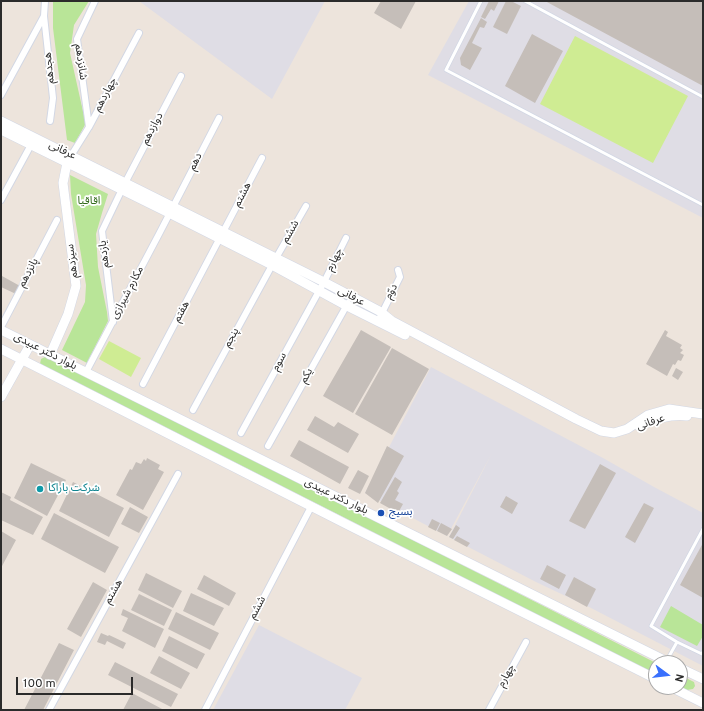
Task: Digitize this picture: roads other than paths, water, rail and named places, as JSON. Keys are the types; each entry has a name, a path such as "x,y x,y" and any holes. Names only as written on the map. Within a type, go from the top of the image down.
{"main road":[{"name":"عرفانی","path":"1,121 33,142"},
{"name":"عرفانی","path":"1,130 33,142 69,159 222,235 274,262 319,291 347,306 392,321 600,431 614,433 627,429 648,415 669,409 703,414"},
{"name":"سیزدهم","path":"50,355 68,314 76,286 63,183 69,159"},
{"name":"عرفانی","path":"274,262 324,282 352,297 380,317 593,432 609,436 625,433 660,418 678,415 703,420"},
{"name":"بلوار دکتر عبیدی","path":"1,330 655,655"},
{"path":"1,397 30,345"},
{"name":"بلوار دکتر عبیدی","path":"1,349 648,675"},
{"path":"688,672 703,679"},
{"path":"687,695 703,703"}],"street":[{"path":"1,96 44,16 45,1"},
{"name":"شانزدهم","path":"89,127 76,39 95,1"},
{"name":"هجدهم","path":"44,16 53,98 50,121"},
{"name":"چهاردهم","path":"69,159 89,127 140,33"},
{"name":"دوازدهم","path":"123,186 181,76"},
{"name":"دهم","path":"171,210 219,118"},
{"path":"1,200 33,142"},
{"name":"هشتم","path":"222,235 262,158"},
{"name":"یازدهم","path":"112,323 102,231 123,186"},
{"name":"ششم","path":"274,262 306,206"},
{"name":"مکارم شیرازی","path":"86,372 171,210"},
{"name":"پانزدهم","path":"1,327 57,220"},
{"name":"هفتم","path":"143,384 222,235"},
{"name":"چهارم","path":"319,291 346,238"},
{"name":"پنجم","path":"192,410 274,262"},
{"name":"دوّم","path":"380,317 400,277 398,270"},
{"name":"سوم","path":"241,433 319,291"},
{"name":"یکم","path":"268,446 352,297"},
{"name":"هشتم","path":"49,710 178,474"},
{"name":"ششم","path":"205,710 311,506"},
{"name":"چهارم","path":"488,710 526,642"}],"lane":[{"path":"481,1 446,70 703,205"},
{"path":"525,1 703,97"},
{"path":"703,529 650,626 677,642 702,654 703,652"},
{"path":"672,655 677,642"}],"place":[{"name":"شرکت باراکا","path":"40,489"},
{"name":"بسیج","path":"381,513"}],"park label":[{"name":"اقاقیا","path":"89,202"}]}
